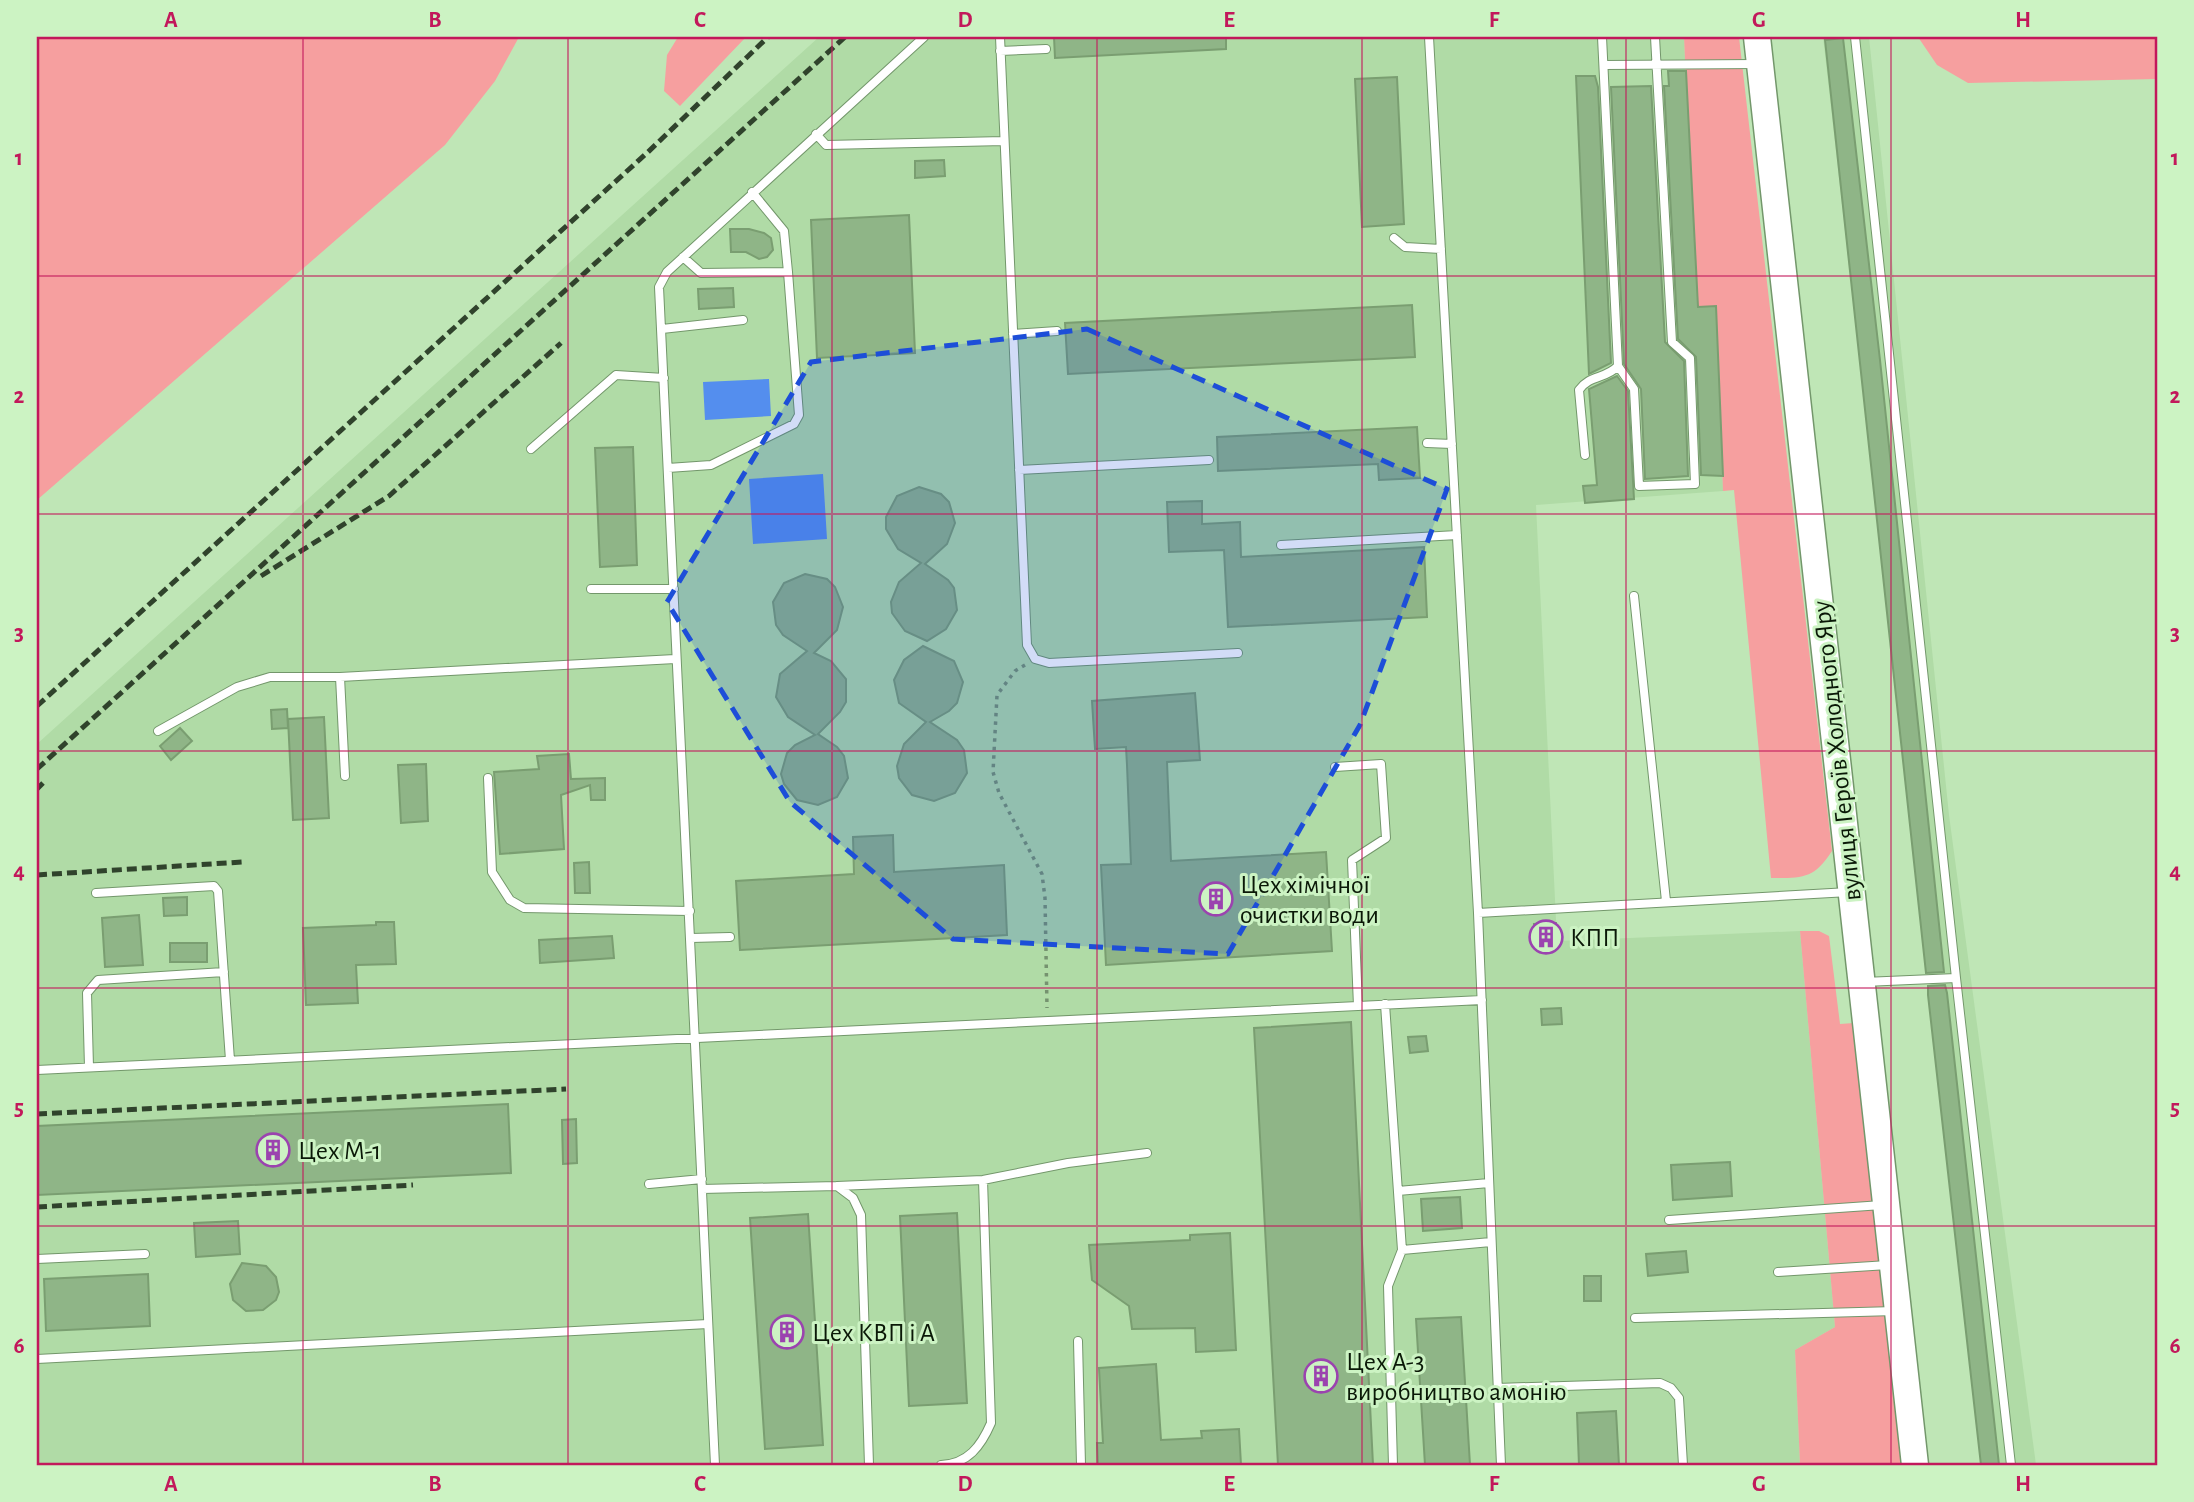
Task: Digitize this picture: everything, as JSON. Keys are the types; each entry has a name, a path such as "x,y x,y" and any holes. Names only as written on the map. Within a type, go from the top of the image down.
{"main road":[{"name":"вулиця Героїв Холодного Яру","path":"1757,37 1915,1465"}],"lane":[{"path":"715,1465 659,287 667,272 682,257 924,37"},
{"path":"1000,37 1027,645 1035,659 1049,663 1238,653"},
{"path":"1429,37 1478,913 1501,1465"},
{"path":"1602,37 1618,366 1634,389 1639,485 1695,484 1690,358 1672,342 1655,37"},
{"path":"1855,37 2011,1465"},
{"path":"1000,51 1046,49"},
{"path":"1604,65 1760,64"},
{"path":"816,134 826,145 1004,141"},
{"path":"668,468 711,465 794,424 799,415 784,230 752,192"},
{"path":"1394,238 1405,247 1441,249"},
{"path":"682,257 701,273 788,272"},
{"path":"662,329 743,320"},
{"path":"1013,334 1057,331"},
{"path":"1585,455 1579,390 1589,379 1612,373 1618,366"},
{"path":"531,449 616,375 664,378"},
{"path":"1427,443 1452,444"},
{"path":"1019,470 1209,460"},
{"path":"1281,545 1457,535"},
{"path":"591,589 674,590"},
{"path":"1634,596 1666,901"},
{"path":"158,731 237,687 270,677 340,677 675,659"},
{"path":"340,677 345,776"},
{"path":"1335,767 1381,764 1386,838 1352,860 1358,1006"},
{"path":"488,778 492,872 510,900 523,908 690,911"},
{"path":"96,893 214,886 218,891 230,1060"},
{"path":"1478,913 1852,892"},
{"path":"691,938 730,937"},
{"path":"89,1067 88,993 98,979 224,972"},
{"path":"1861,982 1956,978"},
{"path":"37,1070 1482,1000"},
{"path":"1385,1004 1402,1250 1388,1286 1394,1465"},
{"path":"702,1189 983,1180 1068,1163 1147,1153"},
{"path":"649,1184 702,1179"},
{"path":"941,1465 970,1456 982,1444 991,1423 983,1180"},
{"path":"1398,1191 1489,1183"},
{"path":"837,1186 853,1198 861,1215 869,1465"},
{"path":"1669,1220 1885,1205"},
{"path":"1402,1250 1492,1242"},
{"path":"37,1259 145,1254"},
{"path":"1778,1272 1891,1265"},
{"path":"1635,1318 1898,1311"},
{"path":"37,1359 708,1324"},
{"path":"1078,1341 1082,1465"},
{"path":"1497,1388 1660,1383 1671,1388 1679,1398 1683,1465"}],"path":[{"path":"1035,659 1016,671 997,695 993,772 999,793 1042,874 1045,898 1047,1021"}],"highlighted area":[{"path":"1087,329 1447,489 1360,725 1228,954 953,939 790,802 667,602 811,362"}],"shaded area":[{"path":"37,37 519,37 495,81 445,145 37,500"},
{"path":"678,37 746,37 680,106 664,91 667,55"},
{"path":"819,37 1684,37 1696,306 1716,306 1723,491 1536,505 1557,941 1800,931 1835,1327 1795,1350 1800,1465 37,1465 37,744"},
{"path":"1684,37 1739,37 1832,851 1813,872 1800,877 1771,878 1734,490 1723,491 1716,306 1696,306"},
{"path":"1823,37 1869,37 1949,815 2036,1465 1985,1465"},
{"path":"1918,37 2157,37 2157,79 1968,83 1937,65"},
{"path":"1800,931 1819,931 1829,936 1840,1024 1854,1023 1901,1465 1800,1465 1795,1350 1835,1327"}],"water":[{"path":"769,379 771,416 705,420 703,382"},
{"path":"823,474 827,539 753,544 749,479"}],"building":[{"path":"1054,37 1226,37 1226,49 1055,58"},
{"path":"1843,38 1880,360 1944,972 1926,973 1825,40"},
{"path":"1668,71 1686,71 1698,307 1716,306 1723,476 1701,475 1696,357 1678,339 1664,86 1669,86"},
{"path":"1576,76 1595,76 1598,87 1611,363 1589,374"},
{"path":"1397,77 1404,224 1362,227 1355,79"},
{"path":"1651,86 1665,342 1684,361 1688,476 1645,479 1641,389 1624,364 1611,87"},
{"path":"944,160 945,176 915,178 915,161"},
{"path":"909,215 915,353 817,358 811,220"},
{"path":"730,229 749,229 764,233 771,238 773,250 767,257 759,259 746,252 731,252"},
{"path":"733,288 734,307 699,309 698,289"},
{"path":"1412,305 1415,357 1068,374 1065,323"},
{"path":"1617,376 1628,391 1634,499 1585,503 1583,486 1597,485 1589,389"},
{"path":"1417,427 1420,478 1379,480 1378,464 1218,471 1217,437"},
{"path":"633,447 637,565 600,567 595,448"},
{"path":"919,487 941,494 949,502 955,523 947,544 925,564 948,580 954,588 957,610 946,629 927,641 905,631 892,613 891,602 899,582 921,563 898,549 886,529 886,517 897,496"},
{"path":"1202,501 1202,524 1240,522 1241,557 1424,547 1427,617 1228,627 1224,550 1169,552 1167,502"},
{"path":"805,574 827,579 835,587 843,607 837,630 814,653 831,661 846,679 846,702 818,734 837,747 844,756 848,778 837,797 818,805 797,800 784,784 781,774 787,753 795,745 815,735 788,717 776,697 780,674 807,651 783,635 776,625 773,602 784,583"},
{"path":"923,646 954,661 963,682 957,703 930,722 957,740 964,750 967,773 955,793 934,801 912,795 899,778 897,766 904,744 926,722 899,703 894,680 904,660"},
{"name":"Цех хімічної очистки води","path":"1195,693 1200,760 1167,762 1171,861 1326,852 1332,951 1106,965 1101,865 1131,864 1127,765 1126,747 1095,749 1092,701"},
{"path":"287,709 288,728 272,729 271,710"},
{"path":"324,717 329,818 293,820 288,719"},
{"path":"180,728 192,741 171,760 160,746"},
{"path":"569,754 571,779 605,778 605,800 591,800 590,785 561,795 564,849 500,854 494,772 539,769 537,756"},
{"path":"426,764 428,821 401,823 398,765"},
{"path":"893,835 894,872 1004,865 1007,935 740,950 736,881 854,874 853,837"},
{"path":"589,862 590,893 575,893 574,863"},
{"path":"187,897 187,915 164,916 163,898"},
{"path":"139,915 143,965 105,967 102,918"},
{"path":"376,922 394,922 396,964 356,965 358,1003 306,1005 303,928 376,925"},
{"name":"КПП","path":"1556,923 1557,942 1535,943 1534,924"},
{"path":"612,936 614,958 540,963 539,940"},
{"path":"170,943 207,943 207,962 170,962"},
{"path":"1945,985 1999,1465 1981,1465 1928,995 1928,986"},
{"path":"1561,1008 1562,1024 1542,1025 1541,1009"},
{"path":"1351,1022 1373,1465 1278,1465 1254,1028"},
{"path":"1426,1036 1428,1051 1410,1053 1408,1037"},
{"name":"Цех М-1","path":"508,1104 511,1173 37,1195 37,1126"},
{"path":"576,1119 577,1163 563,1164 562,1120"},
{"path":"1730,1162 1732,1196 1673,1200 1671,1165"},
{"path":"1460,1197 1462,1228 1423,1231 1421,1199"},
{"path":"957,1213 967,1403 909,1406 900,1216"},
{"name":"Цех КВП і А","path":"808,1214 823,1445 765,1449 750,1218"},
{"path":"238,1221 240,1254 196,1257 194,1223"},
{"path":"1230,1233 1236,1350 1196,1352 1195,1328 1132,1329 1129,1306 1092,1280 1089,1245 1190,1240 1190,1235"},
{"path":"1686,1251 1688,1272 1648,1276 1646,1254"},
{"path":"242,1263 266,1266 276,1277 279,1292 276,1300 263,1310 246,1311 233,1300 230,1284"},
{"path":"148,1274 150,1326 46,1331 44,1279"},
{"path":"1584,1276 1601,1276 1601,1301 1584,1301"},
{"path":"1461,1317 1470,1465 1425,1465 1416,1319"},
{"path":"1156,1364 1161,1440 1202,1438 1201,1431 1239,1429 1241,1465 1098,1465 1097,1443 1103,1443 1099,1368"},
{"path":"1616,1411 1619,1465 1579,1465 1577,1413"}],"railway":[{"path":"37,706 648,152 768,37"},
{"path":"37,769 845,37"},
{"path":"261,576 389,496 561,343"},
{"path":"37,789 43,783"},
{"path":"37,875 242,862"},
{"path":"37,1114 566,1089"},
{"path":"37,1207 413,1185"}],"place":[{"name":"Цех хімічної очистки води","path":"1216,899"},
{"name":"КПП","path":"1546,937"},
{"name":"Цех М-1","path":"273,1150"},
{"name":"Цех КВП і А","path":"787,1332"},
{"name":"Цех А-3 виробництво амонію","path":"1321,1376"}]}
